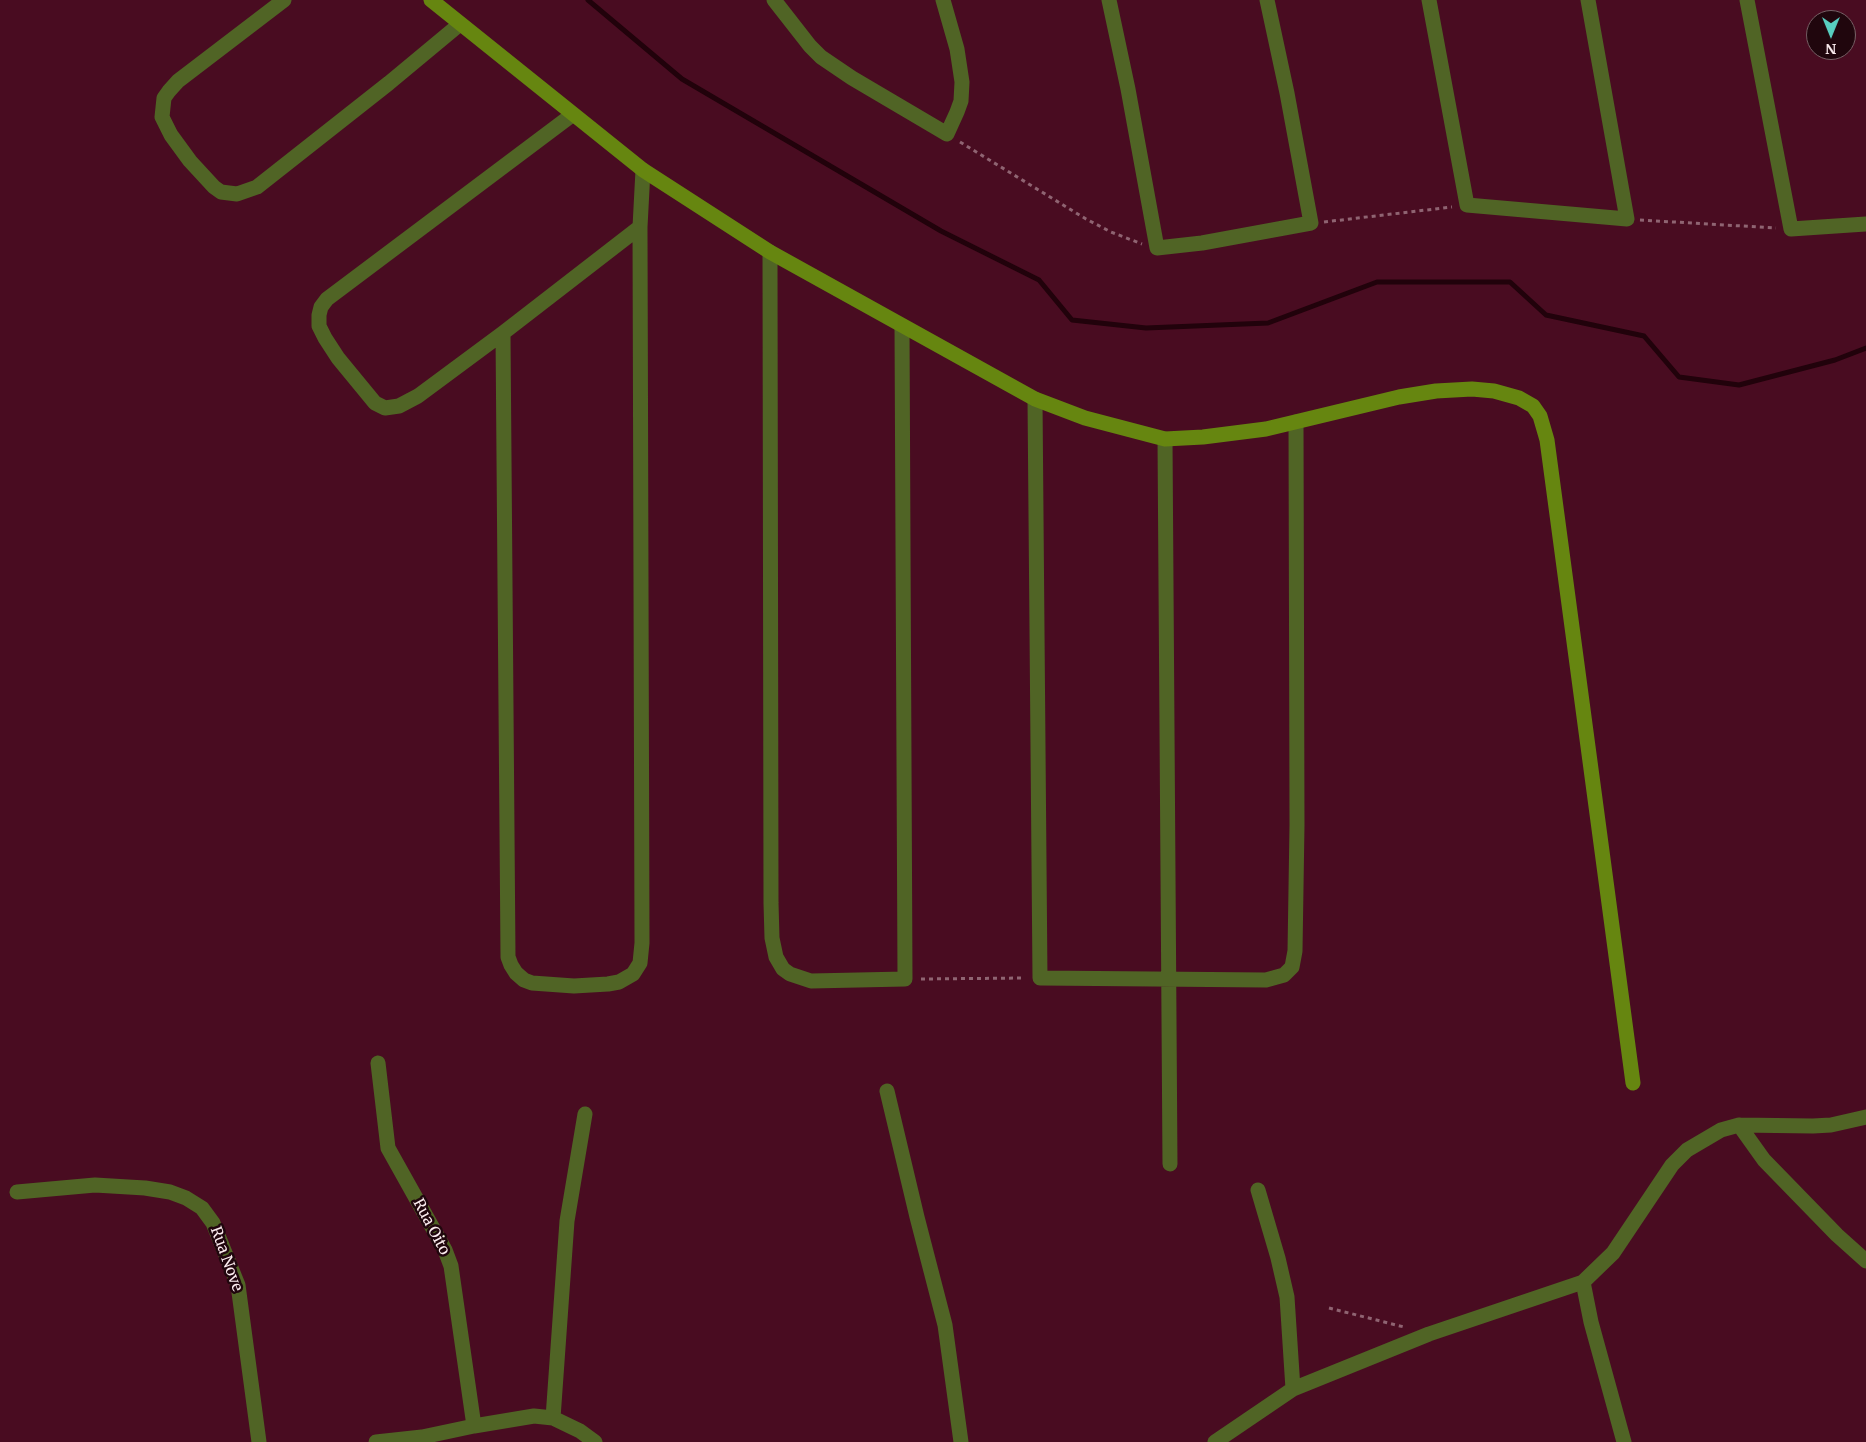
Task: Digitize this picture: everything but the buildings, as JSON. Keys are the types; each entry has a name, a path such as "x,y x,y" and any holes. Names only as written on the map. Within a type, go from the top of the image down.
{"street":[{"path":"284,0 178,81 166,94 163,101 163,121 171,135 190,161 214,187 227,194 242,193 265,181 404,72 460,24"},
{"path":"431,0 572,115 643,170 770,252 1035,399 1085,418 1165,439 1240,433 1296,422 1399,397 1436,391 1472,389 1494,391 1519,398 1533,406 1540,416 1547,440 1633,1083"},
{"path":"774,0 810,46 822,56 852,78 947,134 958,112 962,82 958,49 943,0"},
{"path":"1109,0 1128,89 1156,248 1211,242 1311,223 1288,93 1267,0"},
{"path":"1429,0 1467,205 1627,219 1588,0"},
{"path":"1747,0 1791,229 1866,224"},
{"path":"572,115 331,295 324,302 319,315 321,331 338,358 370,398 379,406 385,408 400,406 409,402 503,333 640,227"},
{"path":"503,333 508,957 516,973 524,980 532,983 574,986 608,984 619,982 633,974 640,963 642,943 640,227 643,170"},
{"path":"770,252 771,903 776,957 783,969 800,978 812,981 905,979 902,326"},
{"path":"1035,399 1040,978 1266,980 1288,972 1294,962 1297,825 1296,422"},
{"path":"1165,439 1170,1164"},
{"name":"Rua Oito","path":"378,1063 388,1148 445,1250 451,1266 474,1426"},
{"path":"887,1091 945,1325 961,1442"},
{"path":"553,1418 566,1221 585,1114"},
{"path":"1215,1442 1293,1389 1429,1334 1583,1282 1613,1253 1677,1160 1687,1150 1721,1130 1739,1125 1831,1125 1866,1117"},
{"path":"1739,1125 1764,1160 1837,1235 1866,1261"},
{"name":"Rua Nove","path":"18,1192 95,1185 145,1188 170,1192 186,1198 202,1208 214,1223 238,1285 259,1442"},
{"path":"1258,1190 1278,1258 1287,1297 1293,1389"},
{"path":"1583,1282 1591,1322 1624,1442"},
{"path":"376,1442 422,1437 534,1416 553,1418 580,1431 595,1442"}],"path":[{"path":"947,134 1086,219 1128,240 1156,248"},
{"path":"1311,223 1467,205"},
{"path":"1627,219 1791,229"},
{"path":"905,979 1040,978"},
{"path":"1329,1308 1429,1334"}],"waterway":[{"path":"588,0 682,79 941,231 1039,280 1072,320 1146,328 1268,323 1377,282 1510,282 1546,315 1644,336 1679,377 1739,385 1835,360 1866,348"}]}
